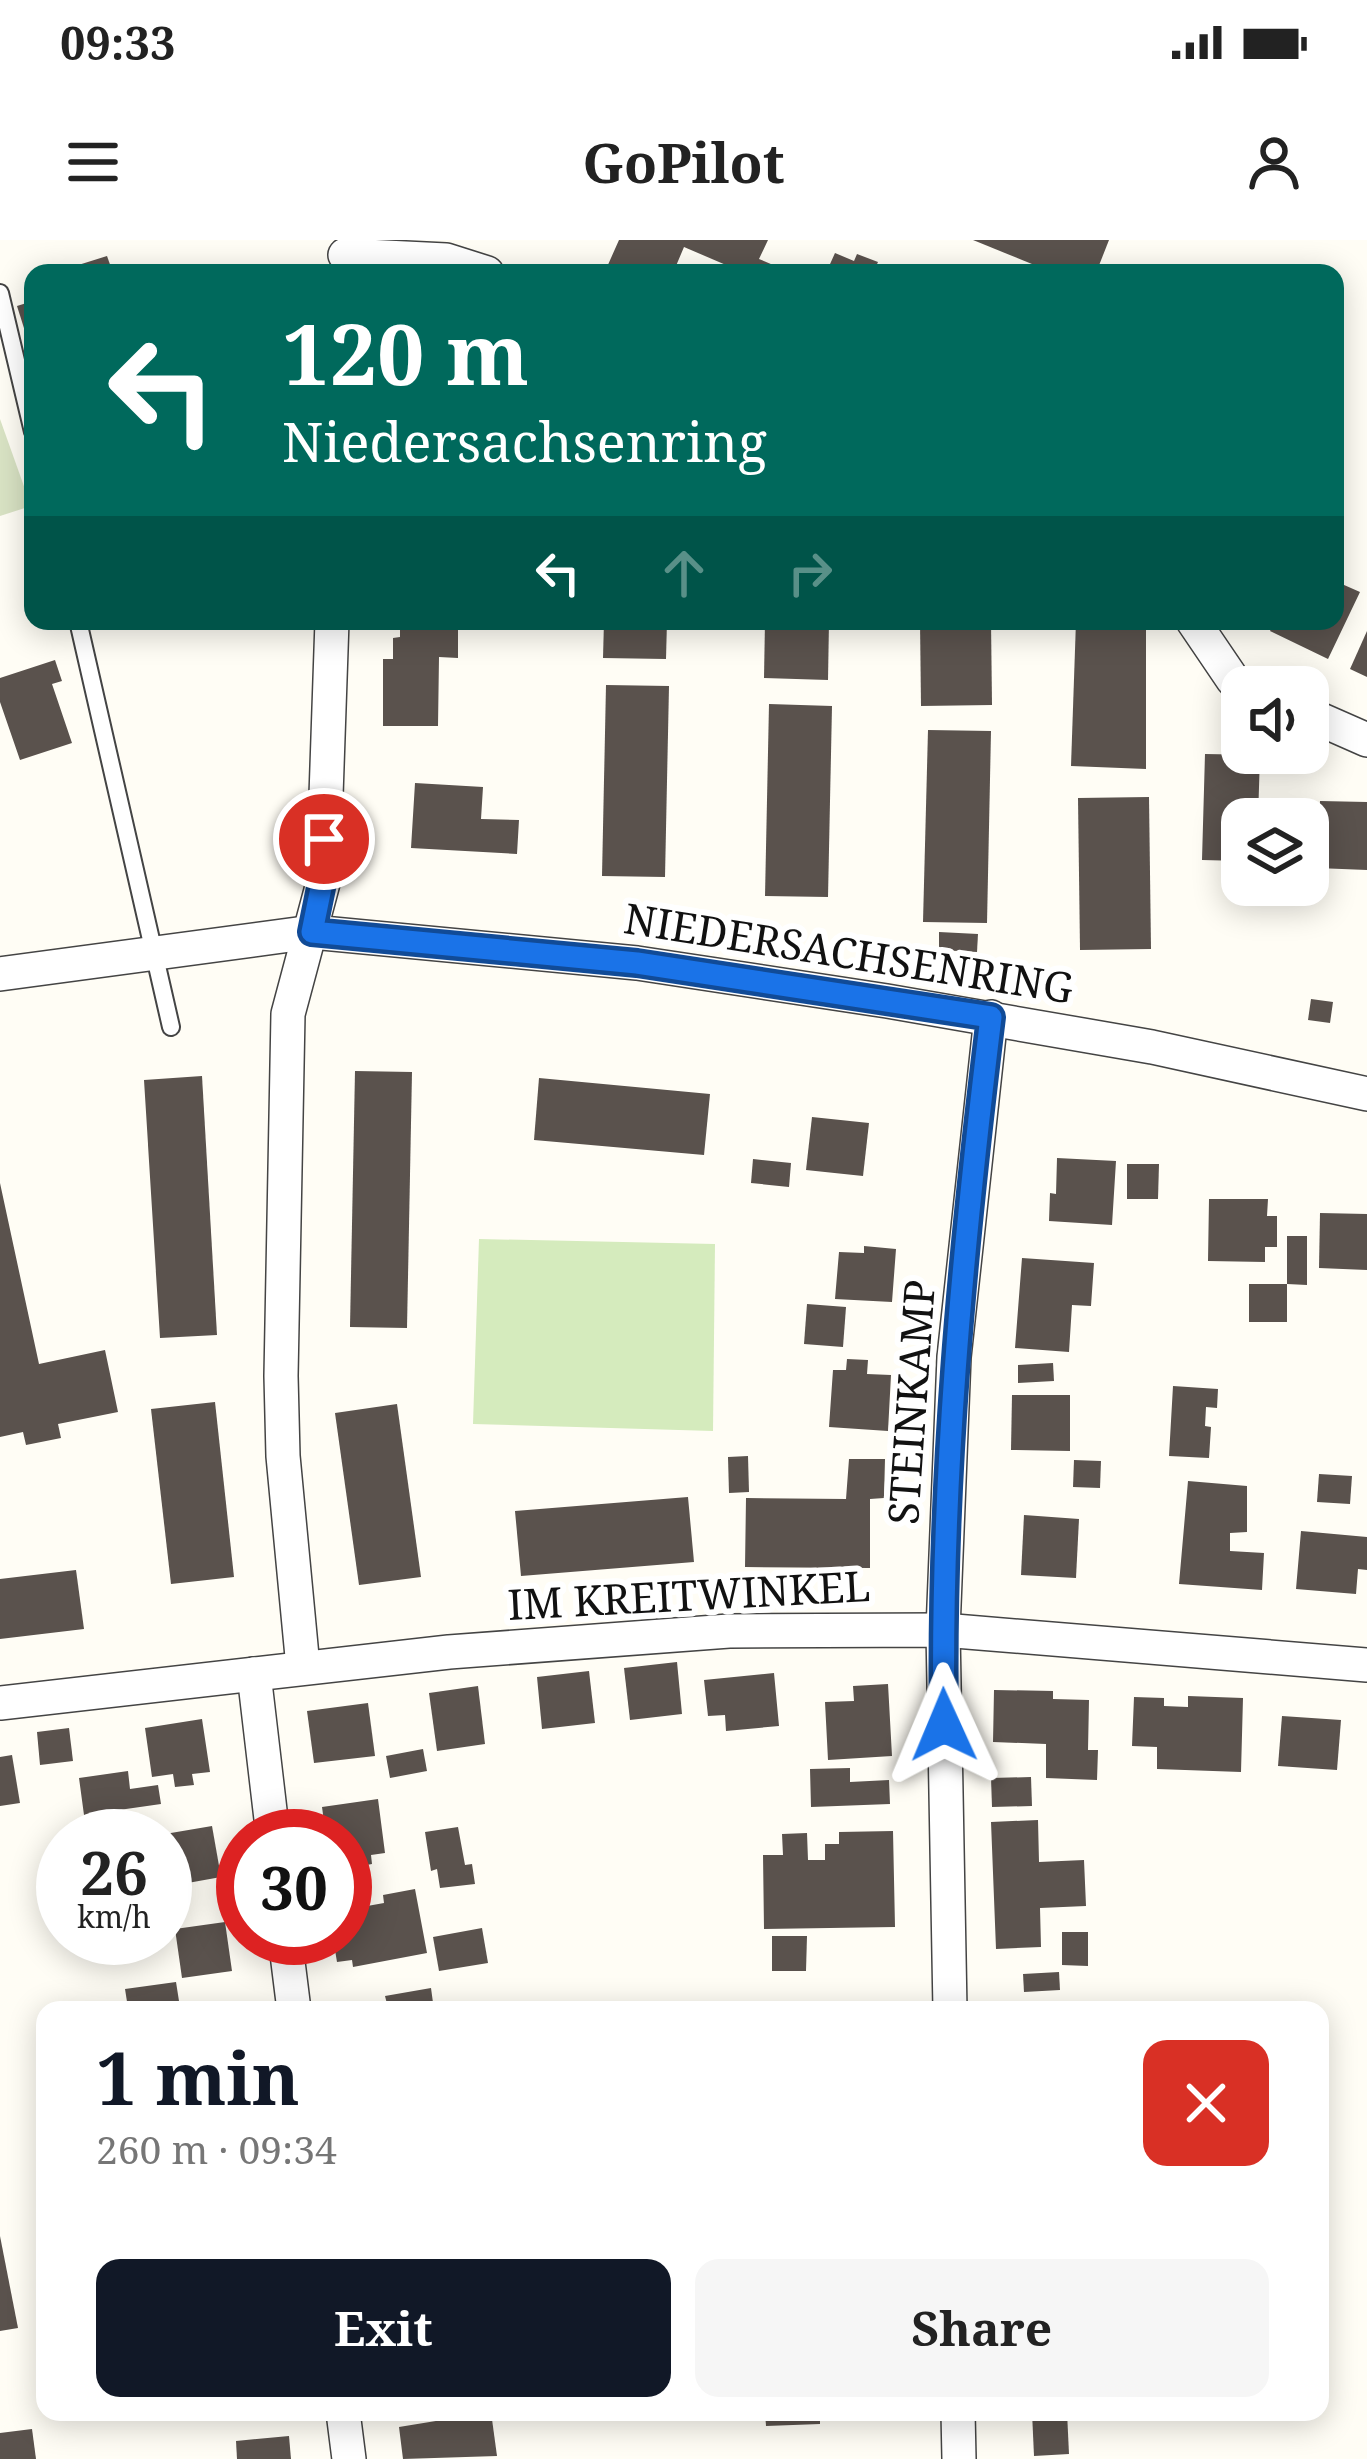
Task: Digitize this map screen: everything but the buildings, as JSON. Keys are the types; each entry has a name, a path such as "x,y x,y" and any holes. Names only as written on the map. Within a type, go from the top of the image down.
{"street":[{"path":"345,256 459,264"},
{"path":"303,1667 280,1376 287,1014 322,883 332,630"},
{"path":"1199,630 1224,666"},
{"path":"1329,723 1367,740"},
{"name":"NIEDERSACHSENRING","path":"0,974 312,932 637,963 991,1017 1367,1094"},
{"name":"STEINKAMP","path":"950,2001 943,1630 955,1357 991,1017"},
{"name":"IM KREITWINKEL","path":"0,1703 303,1667 729,1631 943,1630 1367,1665"},
{"path":"254,1674 270,1809"},
{"path":"288,1965 293,2001"},
{"path":"344,2421 349,2459"},
{"path":"958,2421 959,2459"}],"lane":[{"path":"0,292 24,394"},
{"path":"80,630 171,1027"}],"green space":[{"path":"0,419 24,486 24,508 0,516"},
{"path":"479,1239 715,1244 713,1431 473,1424"}],"route":[{"path":"324,839 322,883 312,932 637,963 991,1017 955,1357 943,1630 944,1725"}]}
